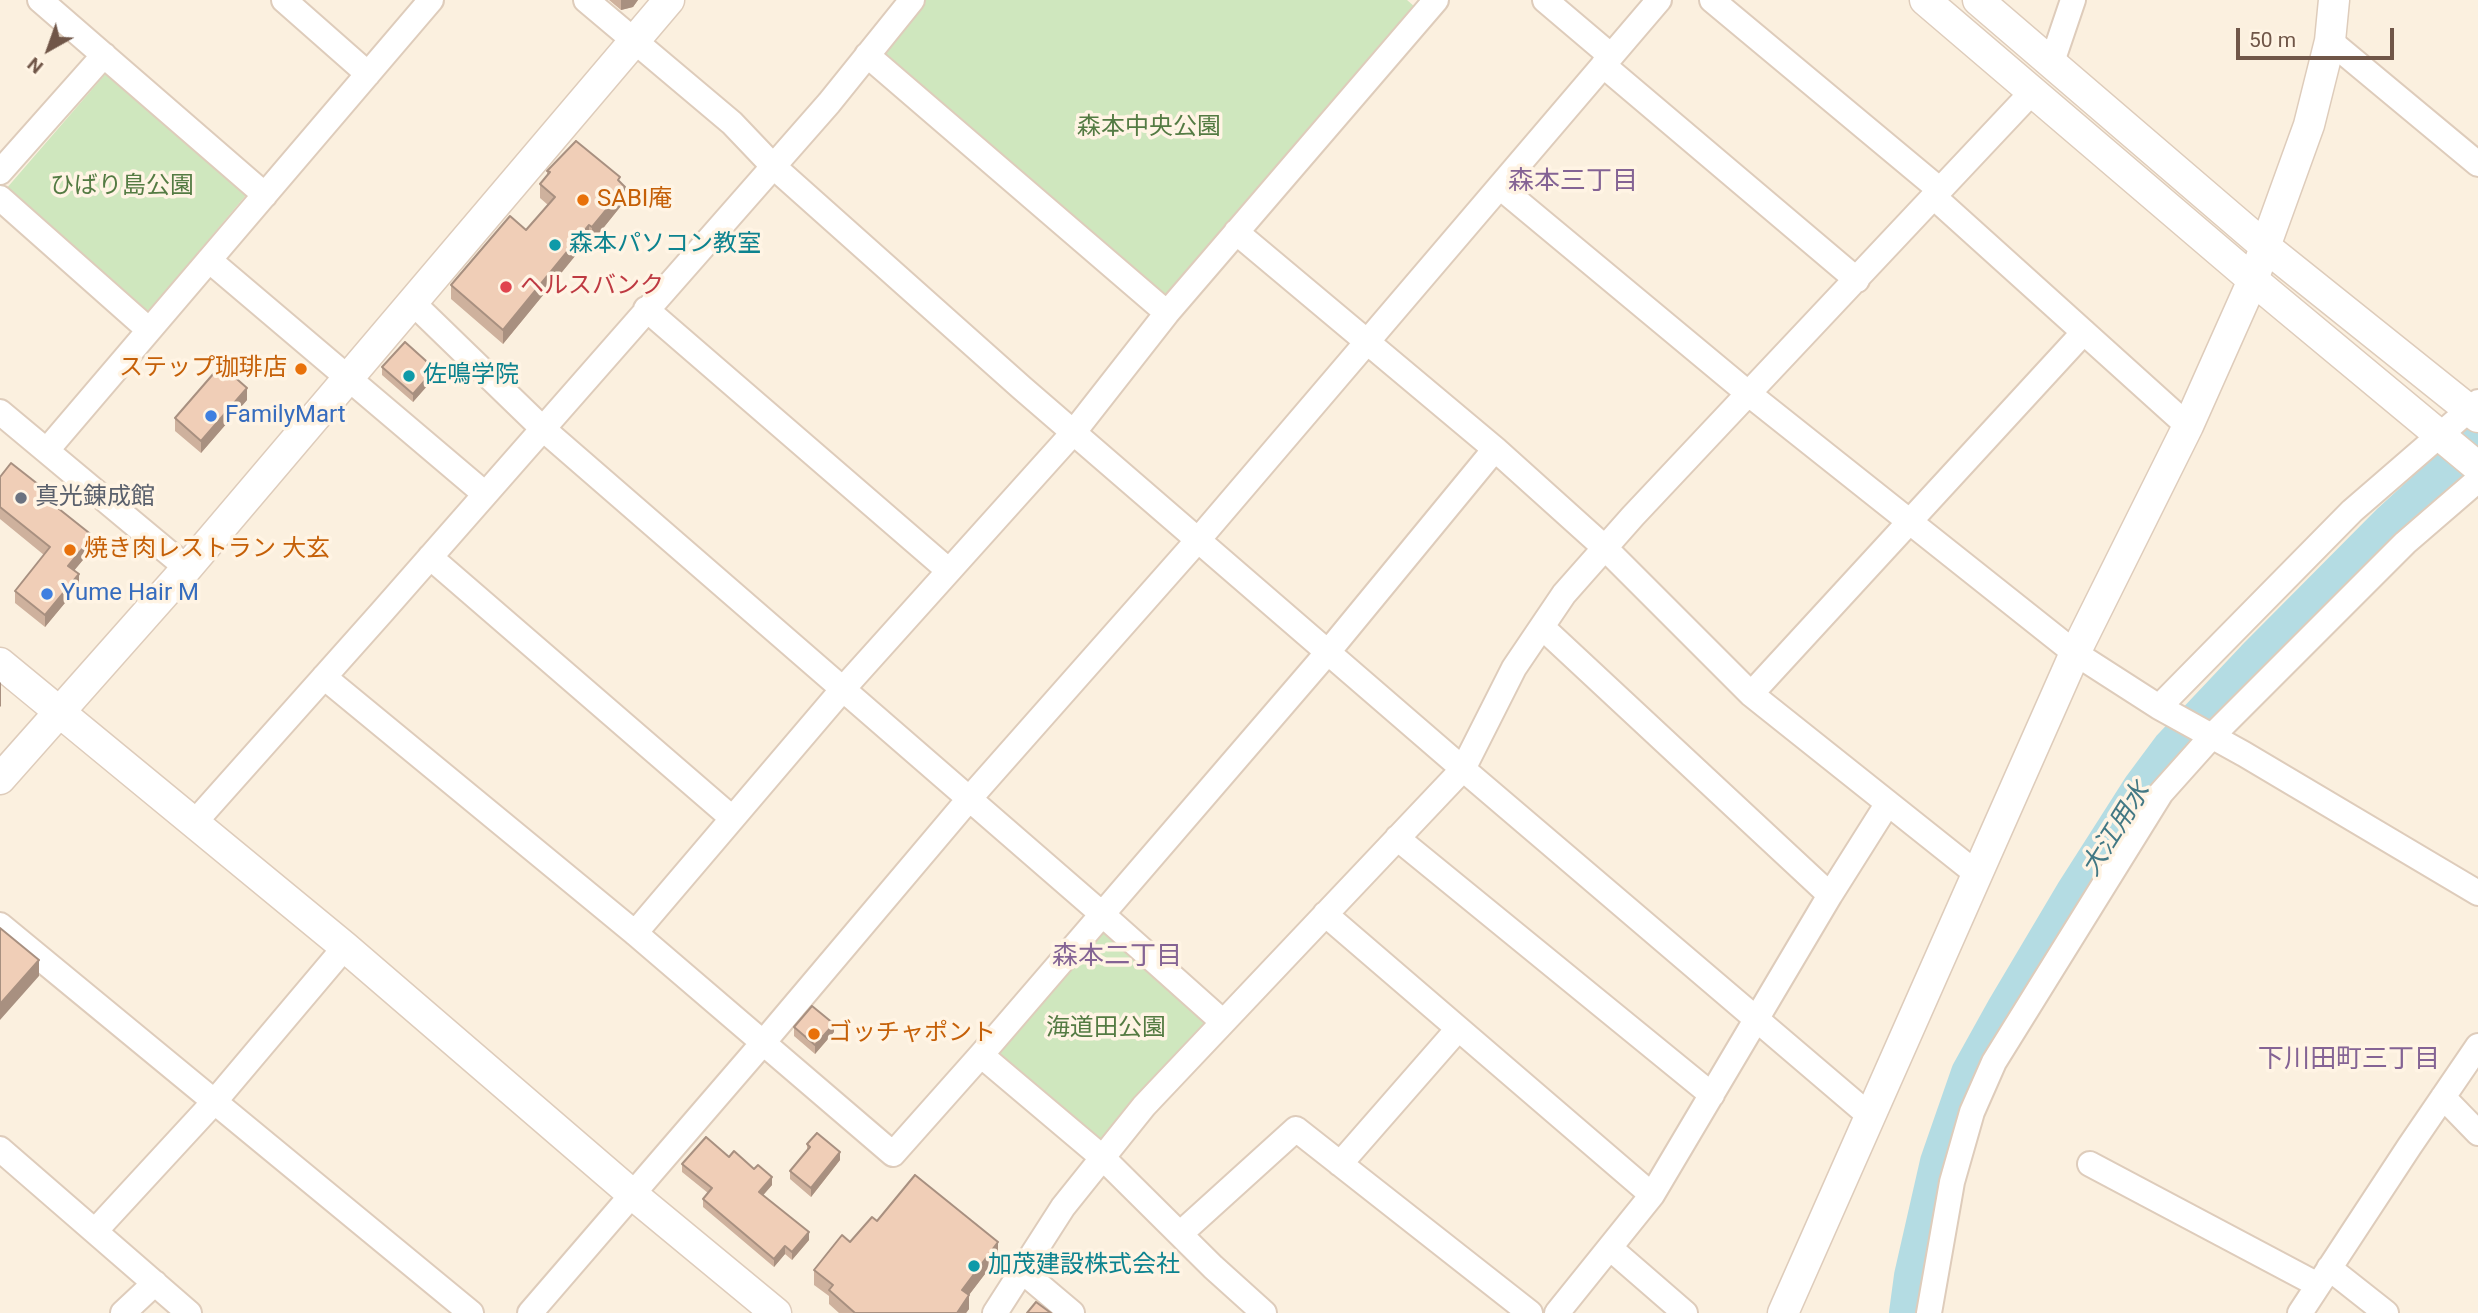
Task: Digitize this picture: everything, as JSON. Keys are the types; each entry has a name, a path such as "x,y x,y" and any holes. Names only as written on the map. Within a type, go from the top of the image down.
{"street":[{"path":"40,0 265,195"},
{"path":"284,0 368,74"},
{"path":"47,450 431,0"},
{"path":"586,0 732,123 773,166 1073,433 1870,1116"},
{"path":"0,779 187,568 669,0"},
{"path":"194,823 773,166 912,0"},
{"path":"1545,0 1607,61 1857,279"},
{"path":"530,1313 969,799 1198,540 1659,0"},
{"path":"1712,0 1937,193 2188,426"},
{"path":"1925,0 2253,280 2478,467"},
{"path":"1978,0 2267,248 2475,411 2352,511 2164,710"},
{"path":"2052,62 2073,0"},
{"path":"1783,1313 2075,653 2188,426 2267,248 2309,125 2330,41 2334,0"},
{"path":"635,933 842,690 1073,433 1167,313 1422,5"},
{"path":"2330,41 2478,164"},
{"path":"0,172 104,55"},
{"path":"867,55 1167,313"},
{"path":"995,1313 1063,1208 1144,1106 1463,769 1514,668 1564,594 2033,91"},
{"path":"1500,187 1749,394 2075,653 2164,710 2478,893"},
{"path":"0,198 149,330"},
{"path":"1236,232 1496,449 1605,548 1751,694 1977,874"},
{"path":"209,260 485,494"},
{"path":"413,303 542,428 1102,914 1223,1023"},
{"path":"646,309 948,569"},
{"path":"1751,694 1908,520 2084,332"},
{"path":"0,412 187,568"},
{"path":"324,677 635,933 893,1154 1328,652 1496,449"},
{"path":"1929,1313 1952,1182 1972,1112 1994,1062 2161,793 2210,735 2405,542 2478,480"},
{"path":"430,556 732,818"},
{"path":"1542,627 1830,894"},
{"path":"0,663 345,947 632,1194 776,1313"},
{"path":"1557,1313 1652,1195 1830,894 1888,803"},
{"path":"1398,838 1712,1095"},
{"path":"1325,914 1652,1195"},
{"path":"0,925 471,1313"},
{"path":"96,1230 215,1101 345,947"},
{"path":"1340,1164 1458,1029"},
{"path":"2300,1313 2478,1046"},
{"path":"981,1055 1102,1158 1264,1313"},
{"path":"2443,1097 2478,1133"},
{"path":"1180,1234 1296,1129 1530,1313"},
{"path":"0,1149 189,1313"},
{"path":"2090,1164 2323,1277 2385,1313"},
{"path":"1610,1248 1685,1313"},
{"path":"1021,1270 1072,1313"},
{"path":"122,1313 155,1283"}],"green space":[{"name":"森本中央公園","path":"914,0 1407,0 1423,14 1160,306 867,55"},
{"name":"ひばり島公園","path":"107,72 247,194 147,313 6,189"},
{"name":"海道田公園","path":"1099,924 1209,1024 1099,1145 993,1053"}],"building":[{"path":"576,141 620,177 618,180 625,187 592,227 589,225 503,330 451,285 510,216 526,230 555,197 540,184 550,172 547,171"},
{"name":"佐鳴学院","path":"405,342 435,369 413,394 382,367"},
{"name":"FamilyMart","path":"221,365 247,388 201,441 175,418"},
{"path":"11,463 53,496 49,501 93,536 68,566 79,574 45,615 15,591 50,547 0,507 0,477"},
{"path":"0,928 39,960 0,1004"},
{"name":"ゴッチャポント","path":"812,1006 834,1024 815,1045 794,1027"},
{"path":"817,1133 840,1152 811,1188 790,1171 810,1147 807,1144"},
{"path":"706,1137 729,1157 734,1151 754,1169 758,1165 772,1177 759,1192 809,1232 792,1252 785,1246 774,1259 703,1199 712,1188 682,1164"},
{"path":"915,1175 998,1242 962,1290 969,1295 957,1313 855,1313 829,1290 833,1285 814,1270 842,1235 850,1242 872,1217 877,1221"},
{"path":"1036,1302 1051,1313 1027,1313"}],"waterway":[{"name":"大江用水","path":"1908,1313 1913,1276 1939,1162 1970,1073 2075,892 2142,787 2171,748 2255,659 2391,522 2478,442"}],"place":[{"name":"SABI庵","path":"583,200"},
{"name":"森本パソコン教室","path":"555,245"},
{"name":"ヘルスバンク","path":"506,287"},
{"name":"ステップ珈琲店","path":"301,369"},
{"name":"佐鳴学院","path":"409,376"},
{"name":"FamilyMart","path":"211,416"},
{"name":"真光錬成館","path":"21,498"},
{"name":"焼き肉レストラン 大玄","path":"70,550"},
{"name":"Yume Hair M","path":"47,594"},
{"name":"ゴッチャポント","path":"814,1034"},
{"name":"加茂建設株式会社","path":"974,1266"}],"district":[{"name":"森本三丁目","path":"1573,182"},
{"name":"森本二丁目","path":"1117,957"},
{"name":"下川田町三丁目","path":"2349,1060"}]}
